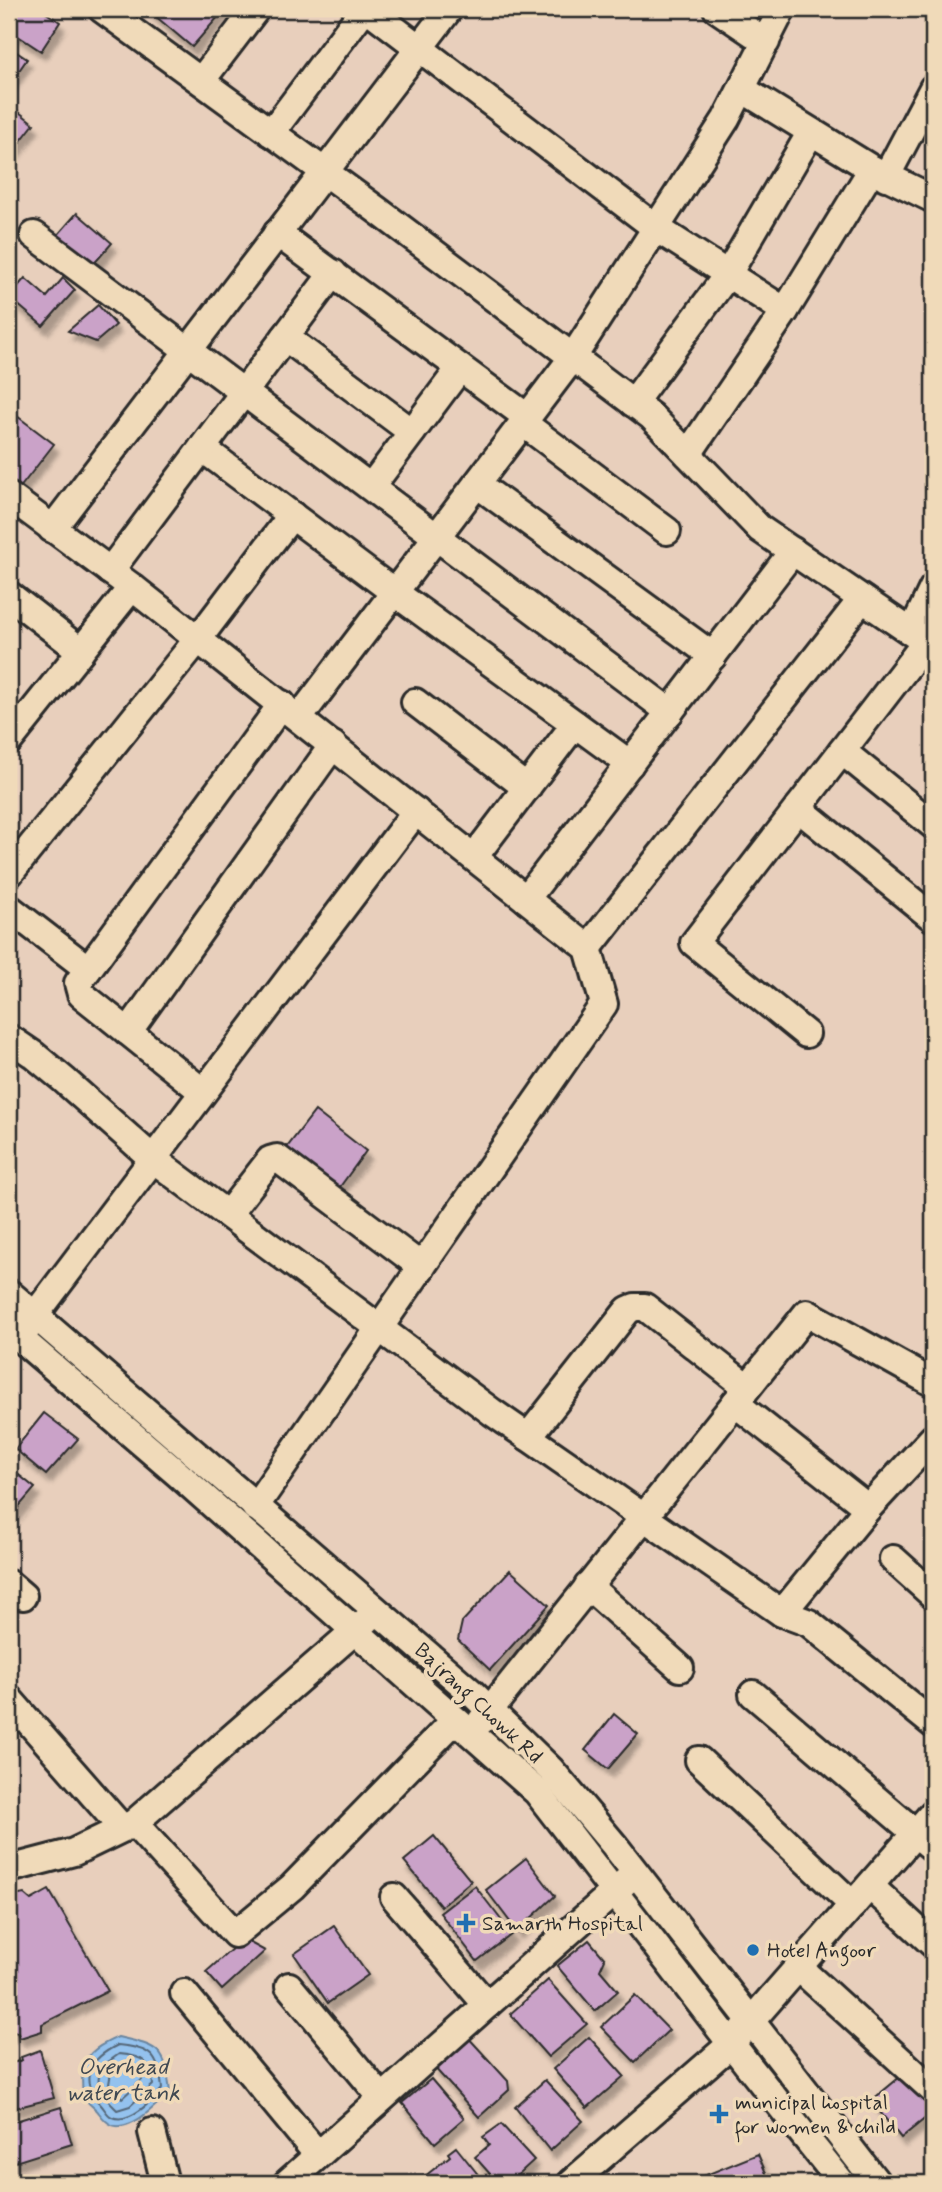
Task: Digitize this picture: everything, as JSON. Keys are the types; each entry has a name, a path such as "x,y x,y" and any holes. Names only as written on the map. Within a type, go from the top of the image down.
{"street":[{"path":"102,9 651,416 760,529 924,641"},
{"path":"201,81 256,9"},
{"path":"271,133 366,9 656,228 785,311"},
{"path":"52,529 449,9"},
{"path":"717,9 766,42"},
{"path":"203,1092 81,994 78,983 290,711 394,592 573,357 726,119 782,9"},
{"path":"688,454 879,173 933,88"},
{"path":"742,89 879,173 933,199"},
{"path":"634,403 728,274 811,132"},
{"path":"277,233 460,368 667,531"},
{"path":"34,235 670,712"},
{"path":"110,571 333,273"},
{"path":"285,337 412,432"},
{"path":"371,487 460,368"},
{"path":"202,448 630,764"},
{"path":"477,484 713,656"},
{"path":"9,496 132,587 588,948 604,1004 255,1507"},
{"path":"9,874 198,639 292,515"},
{"path":"526,899 793,551"},
{"path":"9,741 132,587"},
{"path":"806,1034 694,943 924,641 933,588"},
{"path":"9,595 81,650"},
{"path":"588,948 862,599"},
{"path":"415,702 527,788"},
{"path":"474,857 575,724"},
{"path":"128,1032 333,745"},
{"path":"842,751 933,825"},
{"path":"798,808 933,918"},
{"path":"13,1340 35,1315 416,811"},
{"path":"9,908 88,969"},
{"path":"9,1038 54,1072 153,1159 380,1328 528,1437 782,1613 809,1623 933,1724"},
{"path":"228,1214 270,1160 276,1158 422,1267"},
{"name":"Bajrang Chowk Rd","path":"9,1293 489,1709 551,1770 636,1872 877,2183"},
{"path":"528,1437 628,1310 645,1307 868,1508"},
{"path":"9,1699 235,1934 292,1887 463,1727 489,1709 807,1313 933,1383"},
{"name":"Bajrang Chowk Rd","path":"13,1340 178,1474 537,1792 842,2183"},
{"path":"782,1613 868,1508 933,1437"},
{"path":"892,1559 933,1595"},
{"path":"588,1586 680,1668"},
{"path":"9,1868 74,1852 128,1825 376,1611"},
{"path":"753,1694 925,1841"},
{"path":"699,1760 861,1896 933,1944"},
{"path":"571,2183 731,2044 861,1896 925,1841 933,1813"},
{"path":"287,2183 636,1872"},
{"path":"394,1897 487,2004"},
{"path":"798,1968 933,2090"},
{"path":"289,1986 382,2098"},
{"path":"184,1993 318,2155"},
{"path":"152,2132 165,2183"}],"water":[{"name":"Overhead water tank","path":"118,2037 144,2044 159,2052 166,2067 170,2093 141,2117 121,2126 109,2123 88,2103 82,2080 83,2068 90,2055"}],"building":[{"path":"9,9 40,9 60,22 41,51 9,30"},
{"path":"147,9 225,9 192,47"},
{"path":"9,47 27,59 9,85"},
{"path":"9,104 34,124 9,156"},
{"path":"77,213 112,243 91,267 56,237"},
{"path":"25,278 47,297 63,278 75,290 43,326 9,297"},
{"path":"98,305 116,325 96,342 68,331"},
{"path":"9,410 54,444 19,489 9,482"},
{"path":"315,1111 366,1151 334,1195 285,1150"},
{"path":"44,1413 78,1439 46,1475 15,1449"},
{"path":"9,1467 35,1488 9,1518"},
{"path":"510,1570 549,1605 490,1670 458,1640 462,1622"},
{"path":"614,1714 638,1734 608,1769 585,1750"},
{"path":"434,1836 471,1881 441,1906 404,1861"},
{"path":"526,1858 555,1896 517,1931 486,1890"},
{"path":"475,1886 512,1934 477,1961 440,1913"},
{"path":"49,1890 108,1991 42,2024 42,2031 20,2038 17,2032 9,2034 9,1897 24,1894 31,1900"},
{"path":"334,1926 368,1975 328,2003 294,1954"},
{"path":"243,1939 265,1951 222,1990 206,1972"},
{"path":"589,1940 605,1959 600,1970 618,1991 595,2011 557,1966"},
{"path":"548,1980 587,2024 548,2057 510,2014"},
{"path":"635,1995 669,2030 635,2062 601,2027"},
{"path":"466,2035 508,2081 509,2090 479,2117 433,2066"},
{"path":"589,2037 624,2076 587,2108 553,2069"},
{"path":"40,2050 54,2098 15,2108 14,2102 9,2103 9,2064"},
{"path":"906,2072 933,2105 933,2112 901,2138 871,2101"},
{"path":"431,2079 464,2118 435,2143 402,2103"},
{"path":"545,2080 583,2121 550,2151 515,2107"},
{"path":"61,2107 72,2144 9,2164 9,2123"},
{"path":"501,2124 534,2160 509,2183 498,2183 475,2157 489,2145 483,2137"},
{"path":"456,2147 480,2177 472,2183 420,2183 419,2181 450,2156 448,2153"},
{"path":"758,2154 770,2183 704,2183 701,2177"}],"place":[{"name":"Samarth Hospital","path":"466,1923"},
{"name":"Hotel Angoor","path":"753,1950"},
{"name":"municipal hospital for women & child","path":"719,2114"}]}
